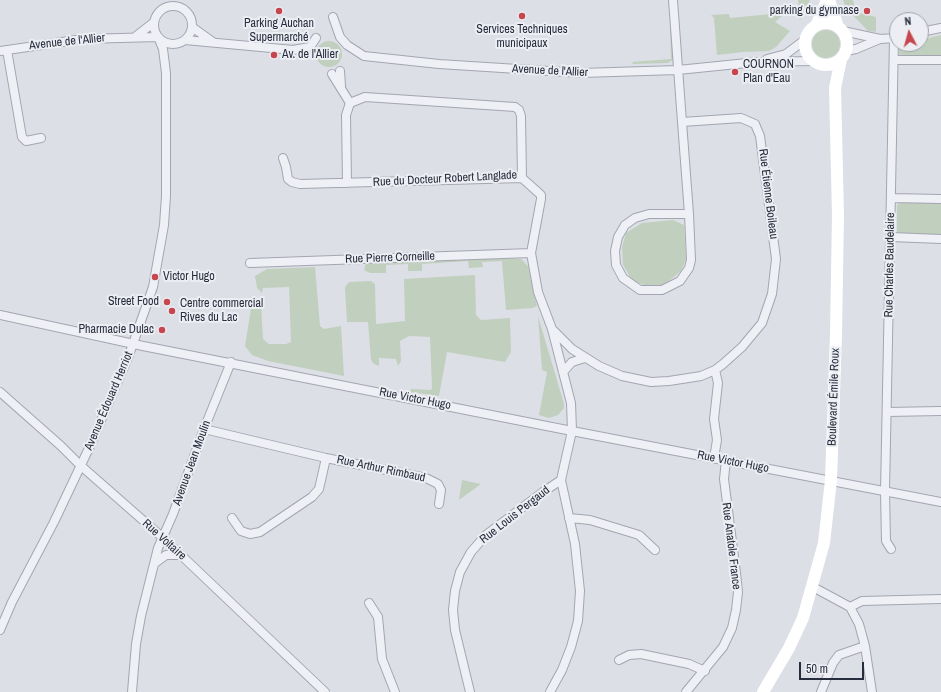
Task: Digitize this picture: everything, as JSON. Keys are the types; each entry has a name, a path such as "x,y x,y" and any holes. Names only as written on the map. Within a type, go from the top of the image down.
{"main road":[{"path":"828,0 847,43 843,55 832,64 818,63 806,49 806,39 816,26 828,0"},
{"path":"816,26 830,24 840,29"},
{"name":"Boulevard Émile Roux","path":"763,692 789,648 803,618 813,587 824,543 831,480 838,215 835,88 843,55"},
{"name":"Boulevard Émile Roux","path":"818,63 835,88"}],"street":[{"path":"674,0 689,214 691,260 686,274 680,281 667,289 648,291 634,287 623,278 616,265 615,251 618,237 625,225 642,215 689,214"},
{"path":"134,37 153,23 164,4 176,6 186,12 190,16 192,27 185,40 181,43 171,45 158,38 153,23"},
{"name":"Avenue de l'Allier","path":"333,17 340,37 347,45 364,56 462,66 581,73 678,70 757,62 818,63"},
{"path":"192,27 214,42"},
{"path":"929,30 941,28"},
{"path":"840,29 880,39 889,38"},
{"name":"Avenue de l'Allier","path":"4,50 83,39 134,37 158,38"},
{"name":"Avenue Édouard Herriot","path":"0,630 12,602 74,482 80,465 90,446 134,343 155,277 164,225 166,196 166,73 163,49 158,38"},
{"path":"185,40 293,50 310,46 316,38"},
{"name":"Avenue de l'Allier","path":"757,62 786,54 806,39"},
{"path":"843,55 880,39"},
{"path":"4,50 22,137 26,141 41,138"},
{"name":"Rue Charles Baudelaire","path":"891,548 886,541 885,491 895,52"},
{"path":"894,60 941,60"},
{"path":"340,71 341,86"},
{"path":"332,74 341,86 350,103 346,116 347,183"},
{"name":"Rue du Docteur Robert Langlade","path":"282,158 286,167 288,179 292,182 347,183 522,178 521,116 519,110 515,107 365,97 357,98 350,103"},
{"name":"Rue Étienne Boileau","path":"552,329 572,349 585,358 622,376 652,382 701,376 715,370 742,347 762,323 772,294 776,259 760,136 755,124 741,118 682,122"},
{"name":"Rue Étienne Boileau","path":"522,178 541,195 531,253 538,292 552,329 571,403 572,431"},
{"path":"891,198 941,199"},
{"path":"891,238 941,239"},
{"name":"Rue Pierre Corneille","path":"250,264 531,253"},
{"name":"Rue Victor Hugo","path":"0,314 134,343 572,431 831,480"},
{"path":"562,372 572,362 585,358"},
{"name":"Avenue Jean Moulin","path":"132,692 138,637 162,537 173,514 204,429 231,362"},
{"path":"714,458 716,440 714,419 718,383 715,370"},
{"name":"Rue Voltaire","path":"0,392 162,537 326,692"},
{"path":"887,412 941,411"},
{"name":"Rue Arthur Rimbaud","path":"204,429 326,458 426,478 438,484 441,490 439,504"},
{"name":"Rue Louis Pergaud","path":"470,692 455,630 453,610 455,591 460,572 471,552 486,535 561,480 572,431"},
{"name":"Rue Arthur Rimbaud","path":"232,518 242,531 250,534 260,532 312,497 319,489 326,458"},
{"name":"Rue Anatole France","path":"686,692 723,647 732,628 736,610 738,592 724,479 726,460"},
{"path":"550,692 562,670 571,647 578,621 580,591 575,544 561,480"},
{"path":"831,480 903,496 941,502"},
{"path":"569,518 590,520 639,535 655,550"},
{"path":"155,563 162,556 180,554"},
{"path":"813,587 850,607 859,624 865,646 872,692"},
{"path":"850,607 862,601 941,599"},
{"path":"369,603 378,617 382,659 396,692"},
{"path":"821,692 833,663 839,654 865,646"},
{"path":"619,660 629,655 641,654 688,664 705,670"}],"green space":[{"path":"798,0 810,0 800,20"},
{"path":"843,0 853,0 855,8 862,14 876,17 876,32 868,31 846,8"},
{"path":"783,11 783,15 775,22 790,31 776,47 769,51 717,55 714,18 711,15 729,14 730,18 771,14"},
{"path":"670,22 672,22 674,59 668,63 633,64 632,62 671,59"},
{"path":"826,30 836,34 840,44 836,54 826,58 816,54 812,44 816,34"},
{"path":"941,35 941,56 905,56 899,54 899,52 929,52 929,38"},
{"path":"329,41 338,45 342,54 338,63 329,67 320,63 316,54 320,45"},
{"path":"903,201 941,202 941,236 903,234 897,232 897,205"},
{"path":"673,220 684,225 686,259 681,271 665,284 649,287 632,280 623,265 622,247 626,233 642,223"},
{"path":"503,258 521,259 528,266 537,306 533,308 506,310 502,261 482,262 483,267 469,268 468,261 422,264 422,271 408,271 408,264 386,265 386,273 370,273 364,270 366,263"},
{"path":"315,267 320,326 324,329 341,326 344,376 268,361 252,355 245,346 253,296 261,303 263,339 269,344 286,344 291,342 289,287 263,288 262,293 257,288 255,276 267,269"},
{"path":"475,275 476,315 481,320 510,318 511,352 505,362 447,352 439,396 410,392 411,389 431,390 432,388 430,337 409,336 400,341 401,361 398,366 396,359 379,358 379,366 374,364 371,360 368,322 347,322 345,287 349,282 371,281 375,284 376,324 405,321 404,279"},
{"path":"538,316 564,404 564,408 558,415 549,418 539,415 547,372 542,370"},
{"path":"462,480 481,484 459,500"}],"place":[{"name":"Parking Auchan Supermarché","path":"279,11"},
{"name":"parking du gymnase","path":"867,11"},
{"name":"Services Techniques municipaux","path":"522,16"},
{"name":"Av. de l'Allier","path":"274,55"},
{"name":"COURNON Plan d'Eau","path":"735,72"},
{"name":"Victor Hugo","path":"155,277"},
{"name":"Street Food","path":"167,302"},
{"name":"Centre commercial Rives du Lac","path":"172,311"},
{"name":"Pharmacie Dulac","path":"162,330"}]}
